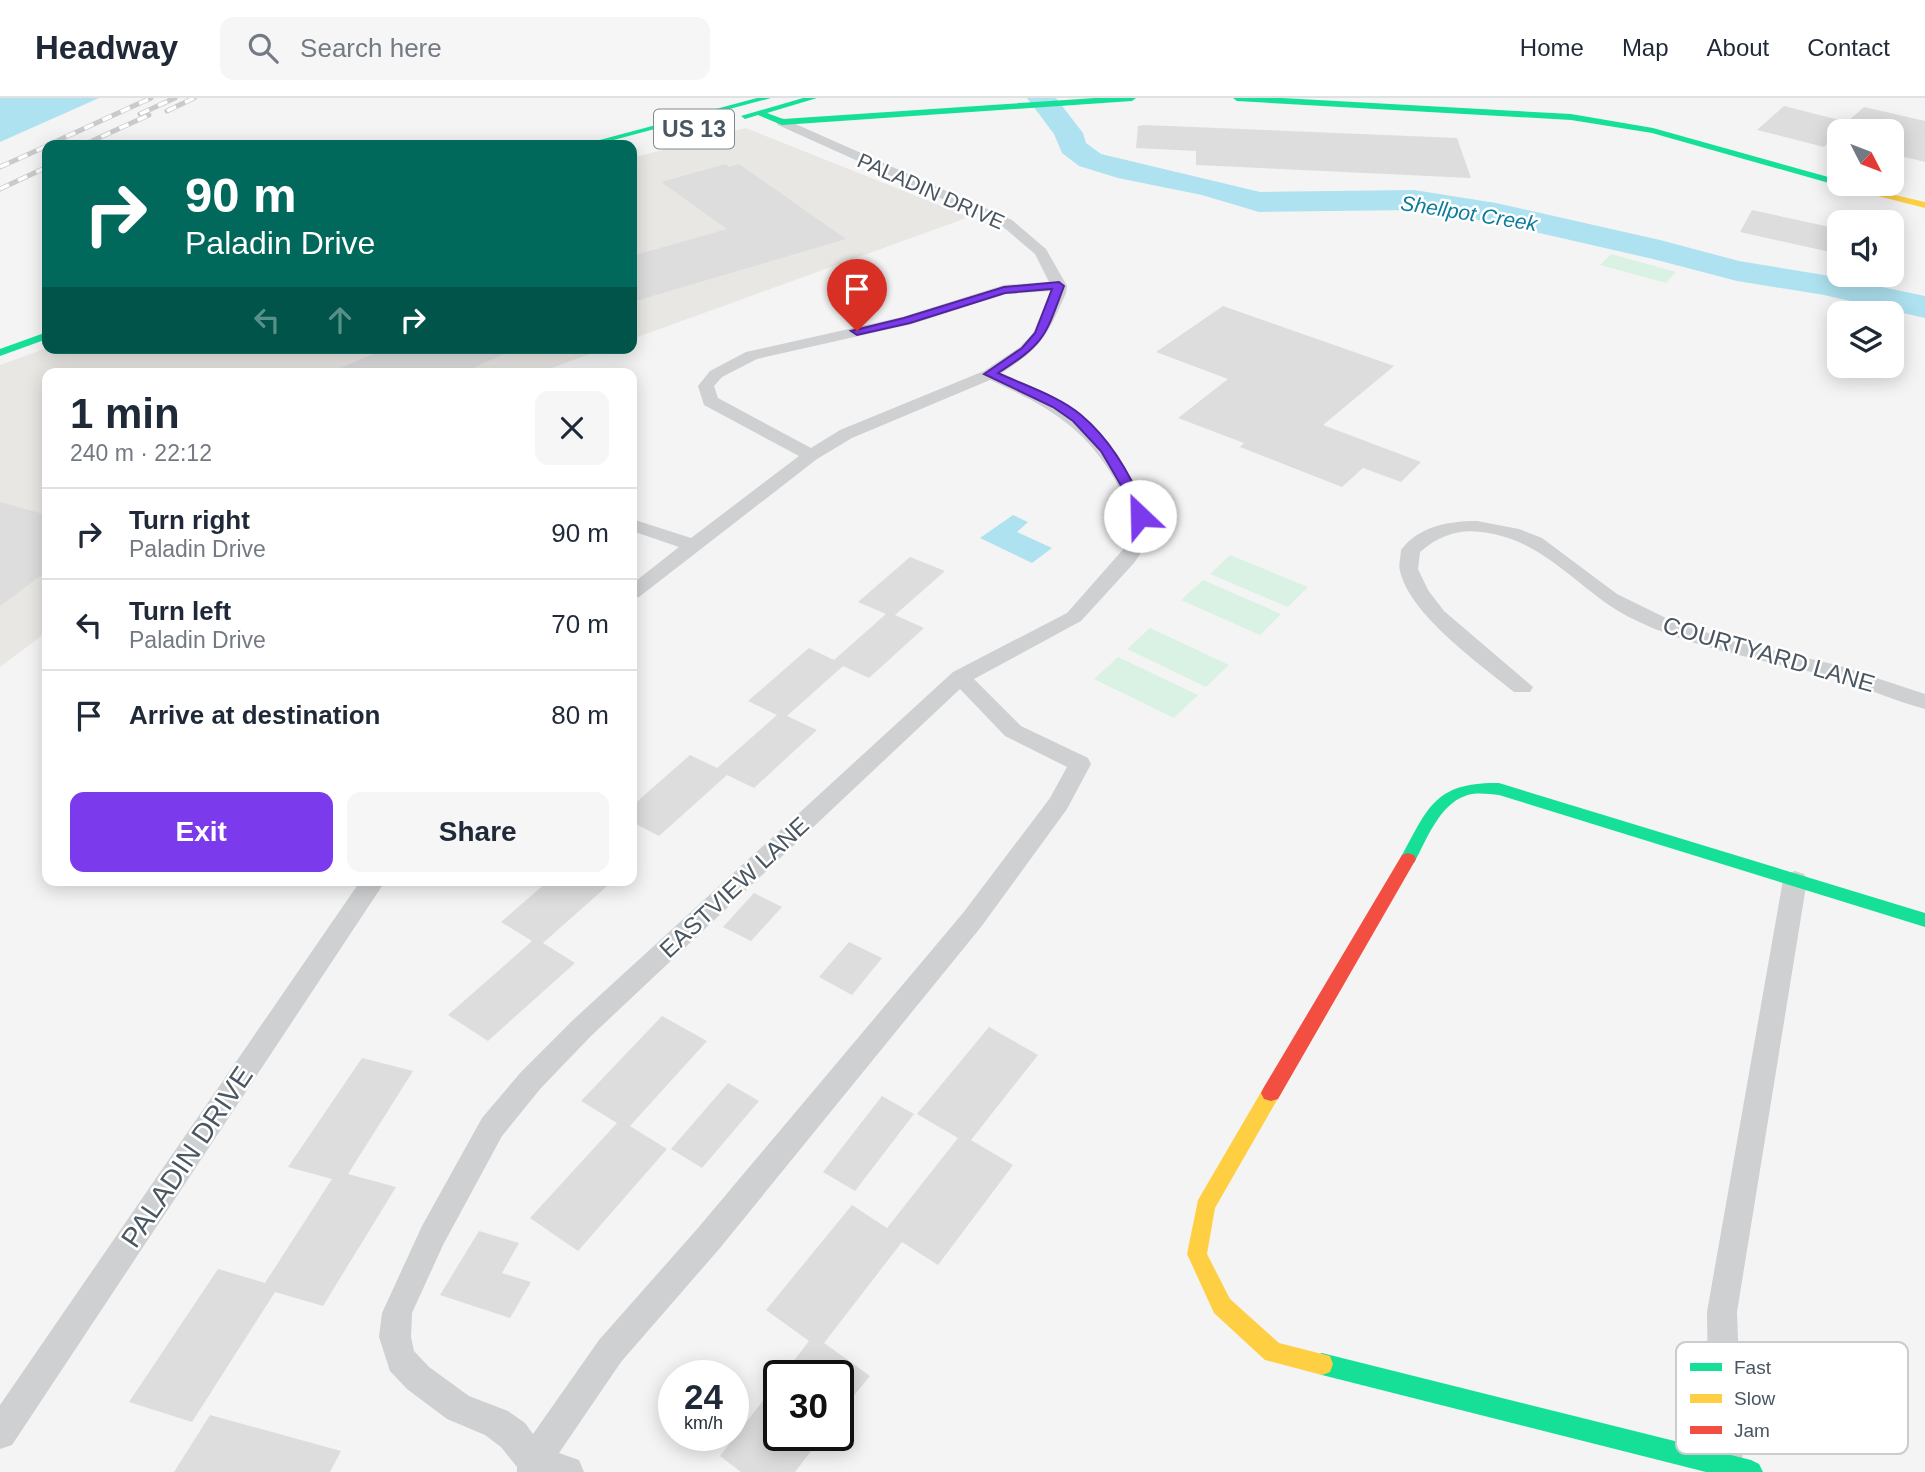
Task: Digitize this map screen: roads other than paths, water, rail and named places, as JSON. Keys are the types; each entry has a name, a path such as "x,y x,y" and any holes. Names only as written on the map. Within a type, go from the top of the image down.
{"street":[{"name":"US 13","path":"604,140 767,98"},
{"name":"US 13","path":"637,143 813,98"},
{"path":"758,112 782,122 1132,98"},
{"path":"1237,98 1571,117 1653,131 1827,179"},
{"name":"PALADIN DRIVE","path":"782,122 1007,223 1041,252 1059,286"},
{"path":"1891,196 1925,205"},
{"path":"637,589 811,455 846,434 990,374 1026,350 1040,334 1059,286 1004,290 906,321 752,355 716,374 706,386 710,401 811,455"},
{"path":"0,353 42,337"},
{"name":"EASTVIEW LANE","path":"534,1466 513,1436 496,1423 458,1408 418,1378 401,1360 395,1337 397,1313 432,1236 492,1127 531,1080 582,1028 960,677 1074,617 1127,559 1143,537 1140,516 1132,494 1107,449 1084,425 1057,404 990,374"},
{"path":"637,527 695,546"},
{"name":"COURTYARD LANE","path":"1522,687 1422,599 1412,583 1408,566 1411,551 1418,541 1449,528 1470,527 1510,533 1540,546 1612,600 1700,639 1833,671 1925,702"},
{"path":"567,1472 534,1466 610,1351 709,1238 972,920 1059,803 1080,764 1013,731 960,677"},
{"path":"1734,1470 1273,1352 1222,1306 1197,1254 1205,1206 1423,834 1446,800 1467,788 1499,789 1925,920"},
{"path":"1724,1342 1722,1312 1795,880"},
{"name":"PALADIN DRIVE","path":"0,1433 370,886"}],"water":[{"path":"0,98 99,98 0,142"},
{"path":"1013,515 1028,522 1017,532 1052,548 1032,563 980,538"}],"waterway":[{"name":"Shellpot Creek","path":"1041,98 1068,133 1073,147 1090,160 1118,169 1207,187 1259,202 1414,200 1496,213 1660,250 1737,271 1824,285 1925,307"}],"railway":[{"path":"59,140 151,98"},
{"path":"140,114 175,98"},
{"path":"167,111 194,98"},
{"path":"94,140 149,115"},
{"path":"0,167 42,148"},
{"path":"0,189 42,169"}]}
